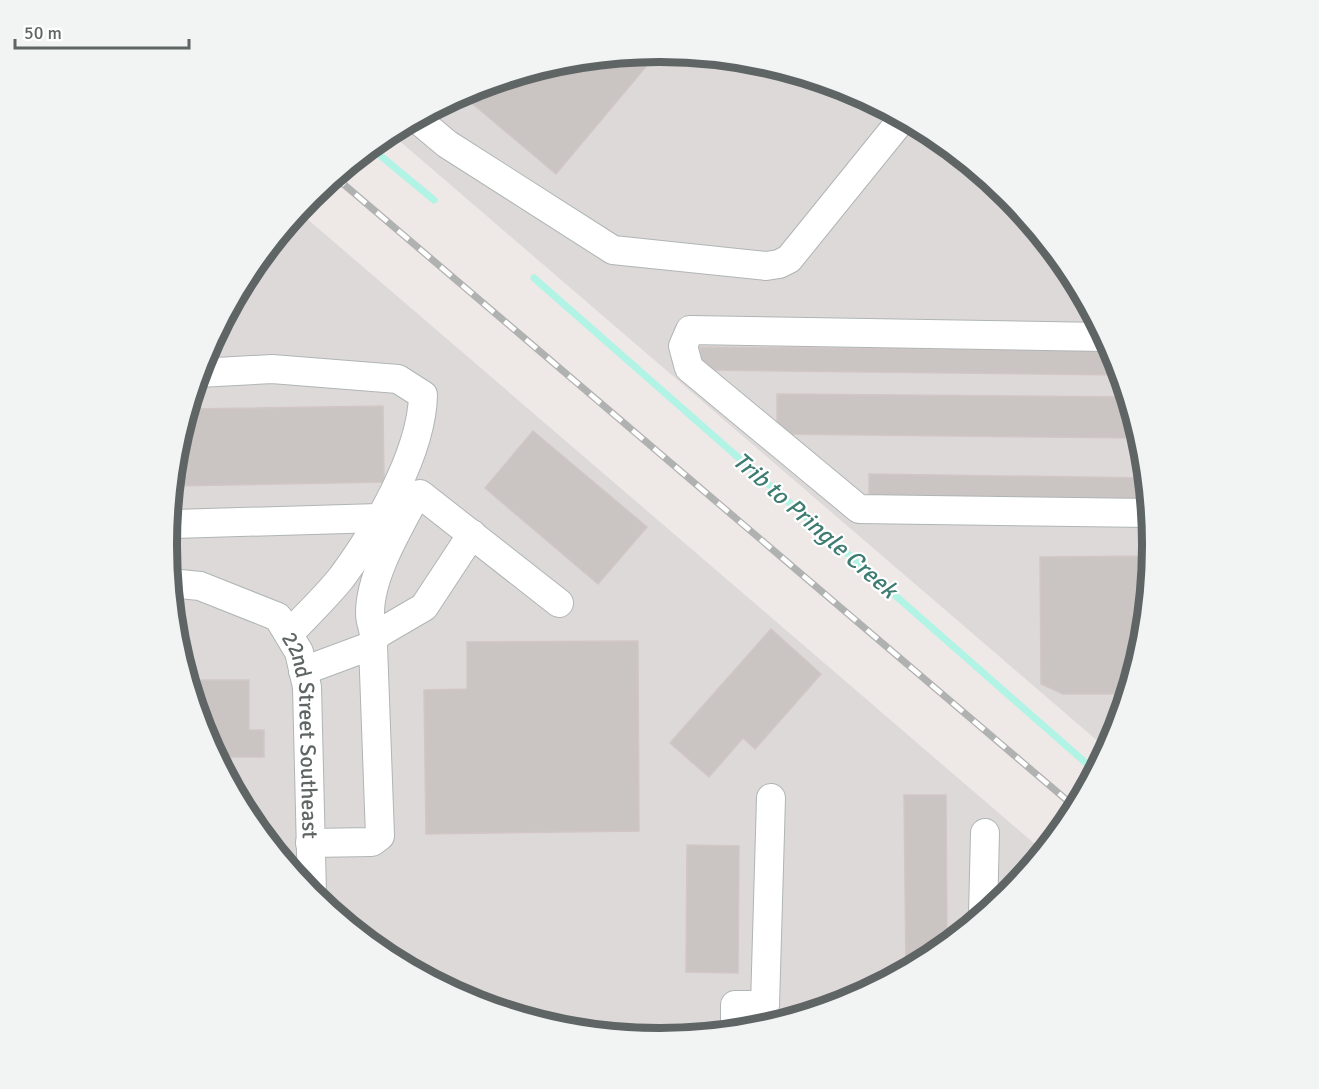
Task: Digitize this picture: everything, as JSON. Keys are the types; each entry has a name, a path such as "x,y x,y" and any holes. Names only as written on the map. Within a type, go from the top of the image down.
{"street":[{"path":"423,124 447,144 613,250 766,266 779,264 789,259 898,124"},
{"path":"1096,337 690,330 683,346 689,368 859,509 1141,513"},
{"path":"179,584 200,586 283,625 341,578 401,479 423,410 423,395 398,379 272,369 208,372"},
{"path":"310,843 372,842 380,836 375,640 370,614 383,556 417,495 423,495 559,603"},
{"path":"178,524 379,518"},
{"path":"303,671 375,640 424,607 472,534"},
{"name":"22nd Street Southeast","path":"283,625 298,651 307,687 311,879"},
{"path":"735,1021 735,1005 765,1005 771,798"},
{"path":"983,903 985,833"}],"shaded area":[{"path":"628,63 691,63 723,66 785,78 844,98 901,126 954,161 978,181 1023,226 1043,250 1078,303 1093,331 1117,389 1133,450 1138,481 1142,544 1138,608 1126,670 1100,743 397,139 446,111 475,98 534,78 596,66"},
{"path":"305,217 1037,846 1023,863 978,908 954,928 901,963 873,978 815,1002 785,1011 723,1023 691,1026 660,1028 596,1023 534,1011 504,1002 446,978 418,963 365,928 341,908 296,863 276,839 241,786 226,758 202,700 193,670 181,608 178,576 177,544 181,481 193,419 202,389 226,331 241,303 276,250"}],"building":[{"path":"650,62 556,174 469,101 504,87 565,71 596,66"},
{"path":"700,347 1102,351 1112,375 700,370"},
{"path":"777,394 1119,397 1130,438 777,434"},
{"path":"383,406 384,482 181,486 196,409"},
{"path":"533,431 647,527 598,584 485,488"},
{"path":"869,474 1137,478 1140,504 869,501"},
{"path":"1142,556 1133,639 1119,694 1063,694 1041,684 1040,557"},
{"path":"771,629 821,674 755,749 743,738 709,777 670,743"},
{"path":"638,641 639,831 426,834 424,690 467,689 467,642"},
{"path":"196,680 249,680 249,730 264,730 264,757 226,757"},
{"path":"904,795 946,795 947,933 906,960"},
{"path":"687,845 739,846 738,973 686,972"}],"waterway":[{"name":"Trib to Pringle Creek","path":"377,153 434,200"},
{"name":"Trib to Pringle Creek","path":"534,278 1089,766"}],"railway":[{"path":"340,182 1068,801"}]}
